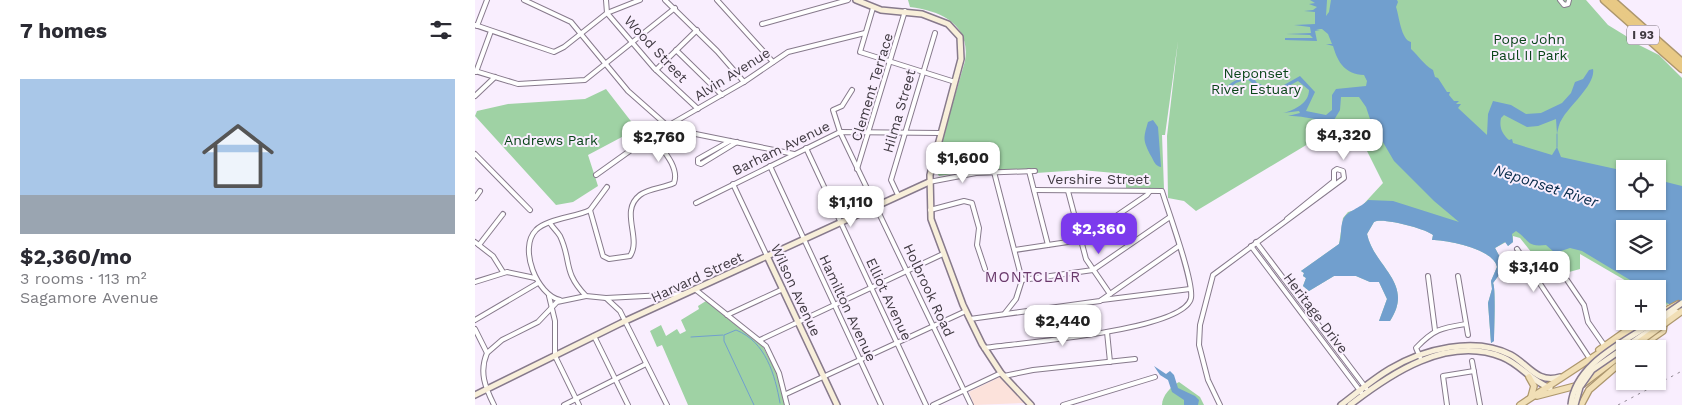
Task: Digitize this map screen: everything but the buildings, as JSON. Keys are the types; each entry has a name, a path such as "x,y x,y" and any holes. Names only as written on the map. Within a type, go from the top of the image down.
{"highway":[{"name":"I 93","path":"1604,0 1682,68"},
{"name":"I 93","path":"1608,0 1682,68"},
{"name":"I 93","path":"1612,0 1682,60"},
{"name":"I 93","path":"1617,0 1682,60"}],"main road":[{"path":"855,0 873,8 922,14 946,23 955,29 960,37 962,48 955,82 940,133 929,182 930,210 943,254 966,311 984,348 1002,374 1031,405"},
{"name":"Harvard Street","path":"475,395 594,336 929,182"},
{"name":"Wilson Avenue","path":"767,256 837,405"},
{"path":"1666,311 1682,303"},
{"path":"1666,313 1682,303"},
{"path":"1643,340 1682,310"},
{"path":"1575,405 1580,387 1592,370 1682,310"},
{"path":"1590,359 1604,345 1626,330"},
{"path":"1520,405 1635,330"},
{"path":"1571,405 1576,385 1589,367 1642,330"},
{"path":"1646,340 1663,330"},
{"path":"1350,405 1375,380 1396,366 1457,347 1491,348 1516,358 1539,377 1548,379 1563,376"},
{"path":"1341,405 1420,358 1454,353 1486,353 1509,360 1529,377 1547,387 1563,390"},
{"path":"1585,383 1616,359"},
{"path":"1529,399 1585,383 1599,377 1616,365"},
{"path":"1581,405 1584,396 1616,366"},
{"path":"1563,376 1559,385 1563,390"},
{"path":"1529,377 1534,386 1529,399"}],"street":[{"path":"487,0 476,25 553,52 607,13 640,0"},
{"path":"524,0 566,19 581,33 629,91 673,130 794,154"},
{"name":"Wood Street","path":"605,0 607,13 633,44 656,70 698,109"},
{"path":"665,0 697,30 744,82"},
{"path":"717,0 773,62"},
{"path":"762,24 848,0"},
{"path":"1560,0 1564,6 1569,0"},
{"path":"491,31 476,71 519,84 585,80 633,44 675,8"},
{"path":"873,8 860,52 955,82"},
{"name":"Clement Terrace","path":"857,169 891,63 905,11"},
{"path":"656,70 697,30"},
{"name":"Alvin Avenue","path":"596,175 652,136 744,82 788,52 865,33"},
{"name":"Hilma Street","path":"898,195 891,180 935,33"},
{"path":"676,50 722,95"},
{"path":"475,96 495,77"},
{"name":"Holbrook Road","path":"852,90 842,106 833,110 840,132 857,169 877,205 971,405"},
{"name":"Barham Avenue","path":"696,203 840,132 940,133"},
{"path":"590,210 603,256 609,259 629,257 633,250 630,214 634,202 645,192 674,183 676,175 652,136"},
{"path":"731,141 698,159 698,162 701,164 737,142"},
{"name":"Elliot Avenue","path":"806,148 926,405"},
{"path":"475,154 530,210"},
{"name":"Hamilton Avenue","path":"770,166 881,405"},
{"path":"1029,171 1048,245"},
{"path":"929,182 962,175 1035,171"},
{"path":"995,172 1022,280 1016,299 1005,313"},
{"path":"1220,405 1210,385 1199,345 1200,325 1213,275 1335,182"},
{"name":"Wilson Avenue","path":"733,184 767,256"},
{"path":"607,187 590,210 537,229 532,238 530,254 535,278 538,283 549,296 560,300 586,296 606,298 687,294"},
{"name":"Vershire Street","path":"1034,190 1162,191 1170,217"},
{"path":"475,198 480,191"},
{"path":"1068,191 1087,259 1110,294"},
{"path":"1015,250 1081,240 1147,195 1150,191"},
{"path":"930,210 964,201 972,203 979,228 977,245 985,269"},
{"path":"479,245 503,214"},
{"path":"984,348 1123,330 1173,315 1189,303 1190,289 1170,217 1093,270 1022,280"},
{"path":"550,223 559,235 572,278 586,296"},
{"path":"475,242 494,258 503,272"},
{"name":"Heritage Drive","path":"1256,242 1357,375 1364,391"},
{"path":"1100,301 1179,246"},
{"name":"Heritage Drive","path":"1251,246 1364,391"},
{"path":"1517,249 1590,359"},
{"path":"760,340 943,254"},
{"path":"475,282 503,272 514,272 535,278"},
{"path":"1428,276 1435,330"},
{"path":"1458,276 1468,335"},
{"path":"1567,280 1586,308 1588,322 1604,345"},
{"path":"475,320 538,283"},
{"path":"727,315 783,289"},
{"path":"970,319 1190,289"},
{"path":"696,290 760,340 775,361 786,394 787,405"},
{"path":"549,296 555,321 555,356 579,405"},
{"path":"606,298 619,311 647,364 665,404"},
{"path":"494,405 486,389 483,371 487,353 502,340 538,322 560,300"},
{"path":"786,394 966,311"},
{"path":"1420,358 1416,348 1435,330 1466,324"},
{"path":"475,329 487,353"},
{"path":"1107,332 1110,362"},
{"path":"594,336 628,405"},
{"path":"933,405 1002,374 1135,359"},
{"path":"1472,361 1480,405"},
{"path":"564,405 647,364"},
{"path":"1447,405 1443,376 1474,371"},
{"path":"1357,375 1367,381 1375,380"},
{"path":"1063,405 1155,377"}],"shaded area":[{"path":"1000,377 1025,403 974,405 969,392"}],"green space":[{"path":"908,0 1586,0 1608,25 1631,41 1659,55 1682,78 1682,294 1667,305 1666,280 1625,280 1580,254 1580,269 1551,277 1520,238 1513,236 1513,242 1508,246 1506,242 1495,248 1502,261 1502,271 1493,283 1495,301 1494,341 1491,343 1488,303 1492,289 1491,281 1497,267 1494,261 1488,255 1469,247 1432,240 1433,235 1422,230 1386,221 1374,222 1367,234 1371,246 1396,285 1398,296 1396,308 1390,321 1379,321 1387,299 1379,282 1370,282 1356,276 1334,276 1309,291 1303,286 1306,278 1301,271 1339,244 1343,218 1348,212 1359,209 1383,183 1361,139 1347,127 1313,141 1196,211 1184,201 1168,198 1167,136 1178,41 1165,135 1162,135 1164,189 1126,188 1126,174 1081,170 1036,173 1036,169 971,171 939,176 934,168 965,61 966,49 959,29 952,22 943,16 910,7"},
{"name":"Andrews Park","path":"606,89 637,129 588,155 598,186 573,202 556,205 475,116 477,111 508,104 585,99"},
{"path":"706,301 763,347 777,373 785,405 688,405 662,345 657,347 650,331 661,325 666,336 677,329 680,334 686,331 681,320 699,309 698,306"},
{"path":"1179,382 1200,397 1204,405 1162,405 1167,392"}],"water":[{"name":"Neponset River","path":"1310,0 1327,0 1326,16 1329,12 1331,0 1397,0 1396,7 1401,27 1405,37 1411,42 1411,49 1433,70 1435,77 1438,78 1447,92 1450,92 1449,95 1454,101 1459,101 1456,104 1461,104 1458,108 1487,135 1488,114 1493,101 1511,105 1526,114 1541,113 1562,103 1571,93 1575,82 1583,79 1589,70 1593,69 1590,81 1565,114 1557,134 1556,119 1538,126 1527,127 1504,115 1500,121 1502,130 1509,140 1512,139 1513,143 1552,155 1557,147 1561,157 1616,169 1616,210 1666,210 1666,182 1682,186 1682,311 1666,302 1666,280 1630,280 1582,251 1570,248 1555,253 1546,245 1531,244 1516,231 1512,234 1513,242 1508,246 1505,242 1495,248 1502,261 1502,271 1493,283 1495,301 1494,341 1491,343 1488,303 1492,289 1491,281 1497,267 1494,261 1488,255 1469,247 1432,240 1433,235 1422,230 1386,221 1374,222 1367,234 1371,246 1396,285 1398,296 1396,308 1390,321 1379,321 1387,299 1379,282 1370,282 1356,276 1334,276 1309,291 1303,286 1306,278 1301,271 1339,244 1342,223 1345,217 1368,200 1393,201 1459,222 1434,201 1394,161 1377,132 1363,130 1372,125 1366,107 1359,97 1341,97 1340,110 1334,120 1335,124 1329,122 1330,126 1321,121 1315,123 1315,119 1288,116 1300,113 1299,111 1283,113 1297,108 1307,99 1309,90 1298,81 1275,93 1257,87 1247,79 1236,83 1226,91 1225,95 1220,96 1229,85 1238,79 1253,77 1257,83 1275,90 1300,76 1315,92 1306,111 1326,115 1332,110 1332,95 1336,89 1366,86 1367,81 1364,75 1347,70 1337,58 1333,46 1326,44 1332,44 1328,34 1322,29 1316,29 1320,30 1315,31 1317,41 1285,40 1285,38 1313,38 1310,35 1286,34 1311,33 1310,27 1294,25 1315,24 1315,12 1304,11 1313,10 1317,7 1309,4 1315,3"},
{"path":"1153,120 1158,127 1161,167 1157,166 1146,146 1145,132 1148,122"},
{"path":"1154,366 1166,374 1170,371 1174,375 1178,388 1195,396 1199,400 1198,405 1184,405 1184,400 1172,392 1168,380 1160,375"}],"waterway":[{"path":"1557,134 1557,147"},
{"path":"754,405 724,341 724,335 736,330 746,335 762,351 772,371 780,403"},
{"path":"691,337 723,335"}],"railway":[{"path":"1618,405 1682,371"}],"district":[{"name":"MONTCLAIR","path":"1033,277"}],"park label":[{"name":"Pope John Paul II Park","path":"1529,48"},
{"name":"Neponset River Estuary","path":"1256,82"}]}
